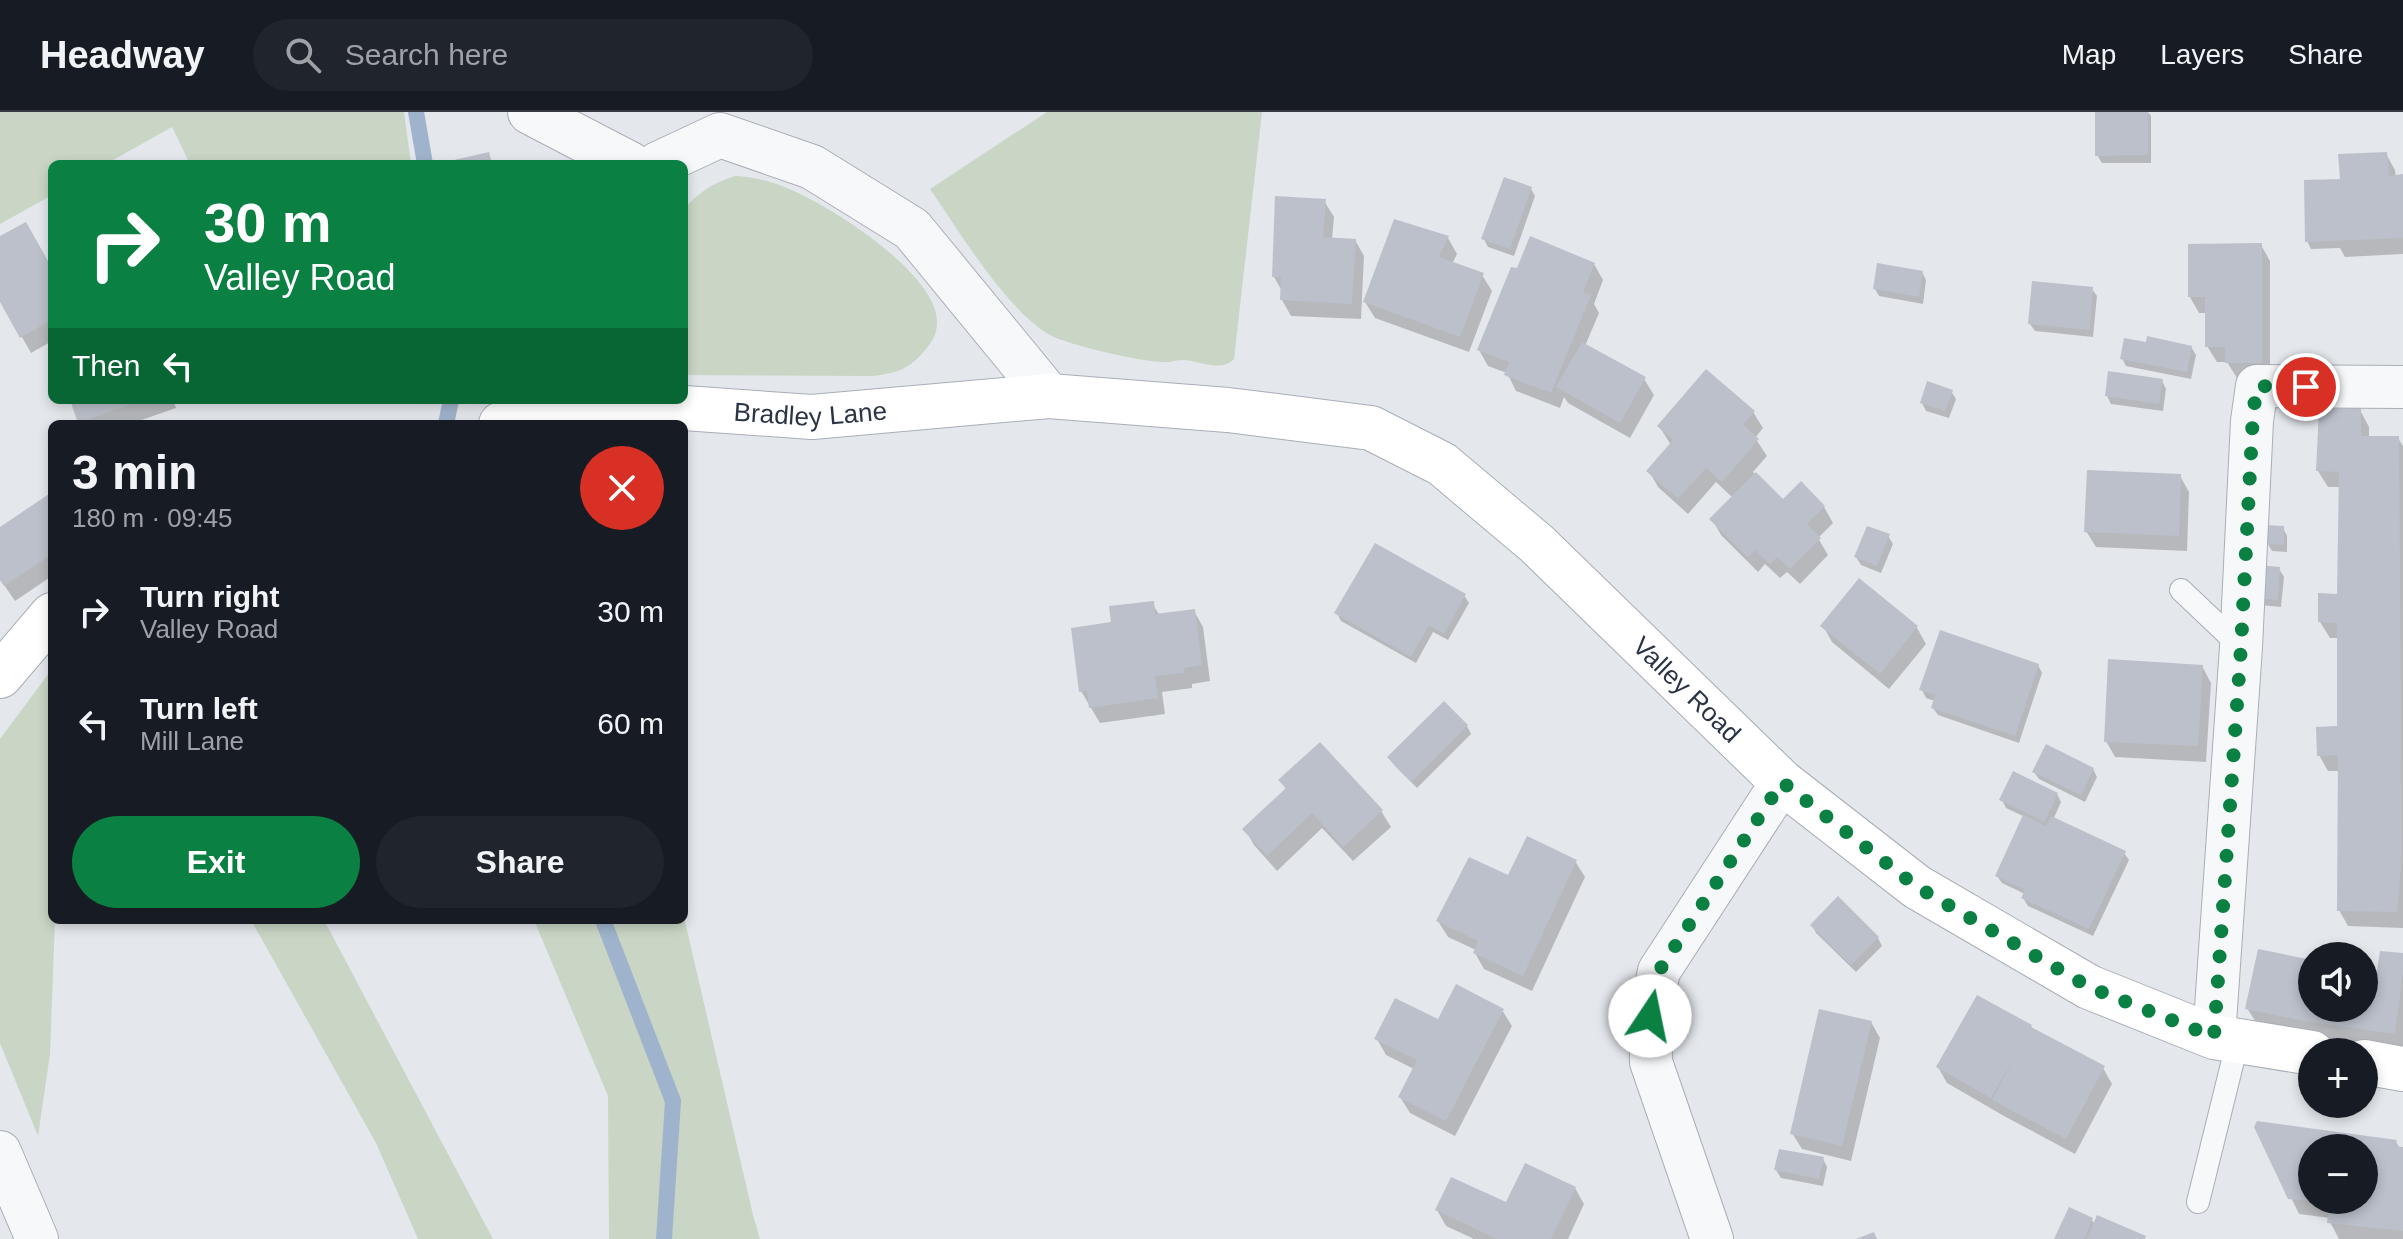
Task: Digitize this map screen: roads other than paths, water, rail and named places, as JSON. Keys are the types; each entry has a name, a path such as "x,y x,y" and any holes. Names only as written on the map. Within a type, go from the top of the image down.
{"main road":[{"name":"Bradley Lane","path":"628,404 812,417 1049,396"},
{"name":"Valley Road","path":"1049,396 1228,410 1371,428 1442,464 1537,544 1782,782 1917,887 2089,987 2226,1039 2298,1051"},
{"name":"Bradley Lane","path":"513,420 559,404"},
{"path":"0,676 48,620"},
{"path":"2378,1065 2403,1069"}],"street":[{"path":"530,112 622,160"},
{"path":"665,160 726,124 812,167 912,229 1049,396"},
{"path":"2226,1039 2241,647 2252,421 2257,386 2403,387"},
{"path":"1712,1239 1651,1062 1650,1016 1659,971 1782,782"},
{"path":"0,1152 37,1239"}],"lane":[{"path":"2181,590 2241,647"},
{"path":"2198,1202 2226,1039"}],"waterway":[{"path":"416,112 424,160"},
{"path":"447,420 450,404"},
{"path":"605,924 673,1101 664,1239"}]}
